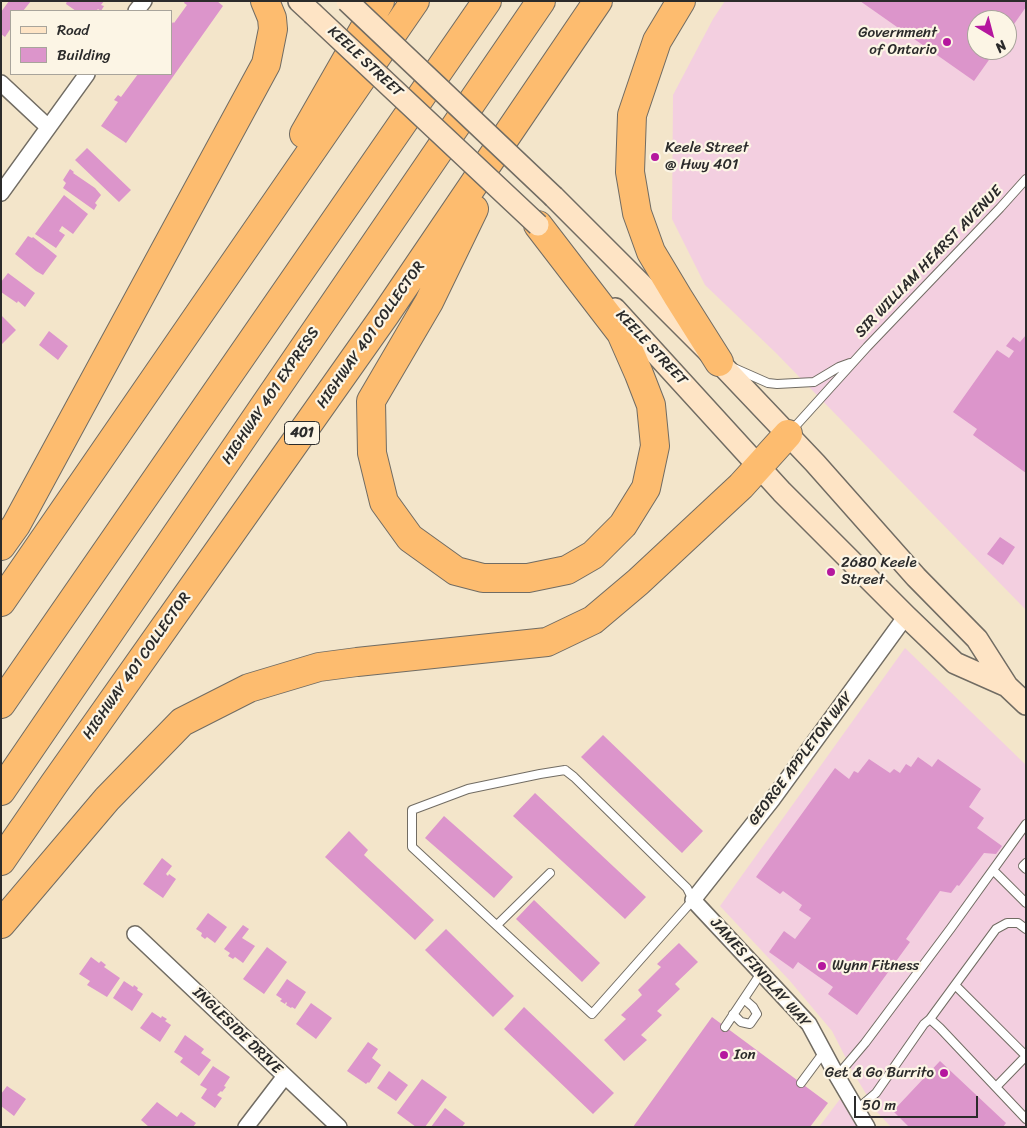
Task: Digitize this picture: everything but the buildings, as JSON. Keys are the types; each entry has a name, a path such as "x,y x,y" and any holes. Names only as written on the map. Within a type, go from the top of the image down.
{"highway":[{"path":"1,546 16,525 266,64 273,29 272,18 265,1"},
{"path":"204,307 380,1"},
{"path":"1,602 415,1"},
{"path":"1,704 487,1"},
{"name":"HIGHWAY 401 EXPRESS","path":"1,791 541,1"},
{"name":"HIGHWAY 401 COLLECTOR","path":"1,862 385,315 598,1"},
{"path":"681,1 657,41 632,115 630,172 637,212 651,252 719,362"},
{"path":"512,129 429,302 371,401 372,452 384,502 410,538 456,571 483,578 528,578 567,570 593,555 623,525 646,488 655,446 651,405 621,333 538,225"},
{"path":"1,924 107,799 182,722 249,688 318,668 357,662 547,642 592,620 638,582 741,486 788,434"}],"main road":[{"name":"KEELE STREET","path":"347,1 554,197 719,362 788,434 916,577 977,639 1020,695"},
{"name":"KEELE STREET","path":"306,7 538,225 782,492 906,616 955,663 1020,695"}],"street":[{"path":"1,193 86,75"},
{"path":"1,83 48,127"},
{"name":"GEORGE APPLETON WAY","path":"693,900 772,800 906,616"},
{"name":"JAMES FINDLAY WAY","path":"693,900 809,1024 867,1127"},
{"name":"INGLESIDE DRIVE","path":"135,934 339,1127"},
{"path":"246,1127 285,1076"}],"lane":[{"name":"SIR WILLIAM HEARST AVENUE","path":"788,434 852,363 1026,179"},
{"name":"SIR WILLIAM HEARST AVENUE","path":"719,362 768,383 777,384 814,382 839,367 852,363"},
{"path":"565,770 687,888 693,900 592,1014 412,847 412,810 468,788 565,770"},
{"path":"837,1076 865,1044 1026,824"},
{"path":"1026,863 1023,866 1026,869"},
{"path":"992,870 1026,903"},
{"path":"497,925 550,873"},
{"path":"856,1110 876,1093 924,1024 930,1019 996,928 1007,923 1018,923 1026,929"},
{"path":"725,1027 761,974"},
{"path":"955,984 1026,1056 996,1087"},
{"path":"733,1014 741,1022 750,1024 758,1014 744,999"},
{"path":"930,1019 1026,1119"},
{"path":"801,1083 824,1052"}],"shaded area":[{"path":"725,1 1026,1 1026,610 776,353 705,285 672,219 673,95 713,19"},
{"path":"905,648 1026,765 1026,1127 891,1127 877,1112 854,1074 832,1031 790,981 720,906"},
{"path":"840,1099 862,1127 819,1127"}],"place":[{"name":"Government of Ontario","path":"947,42"},
{"name":"Keele Street @ Hwy 401","path":"655,157"},
{"name":"2680 Keele Street","path":"831,572"},
{"name":"Wynn Fitness","path":"822,966"},
{"name":"Ion","path":"724,1055"},
{"name":"Get & Go Burrito","path":"944,1073"}]}
